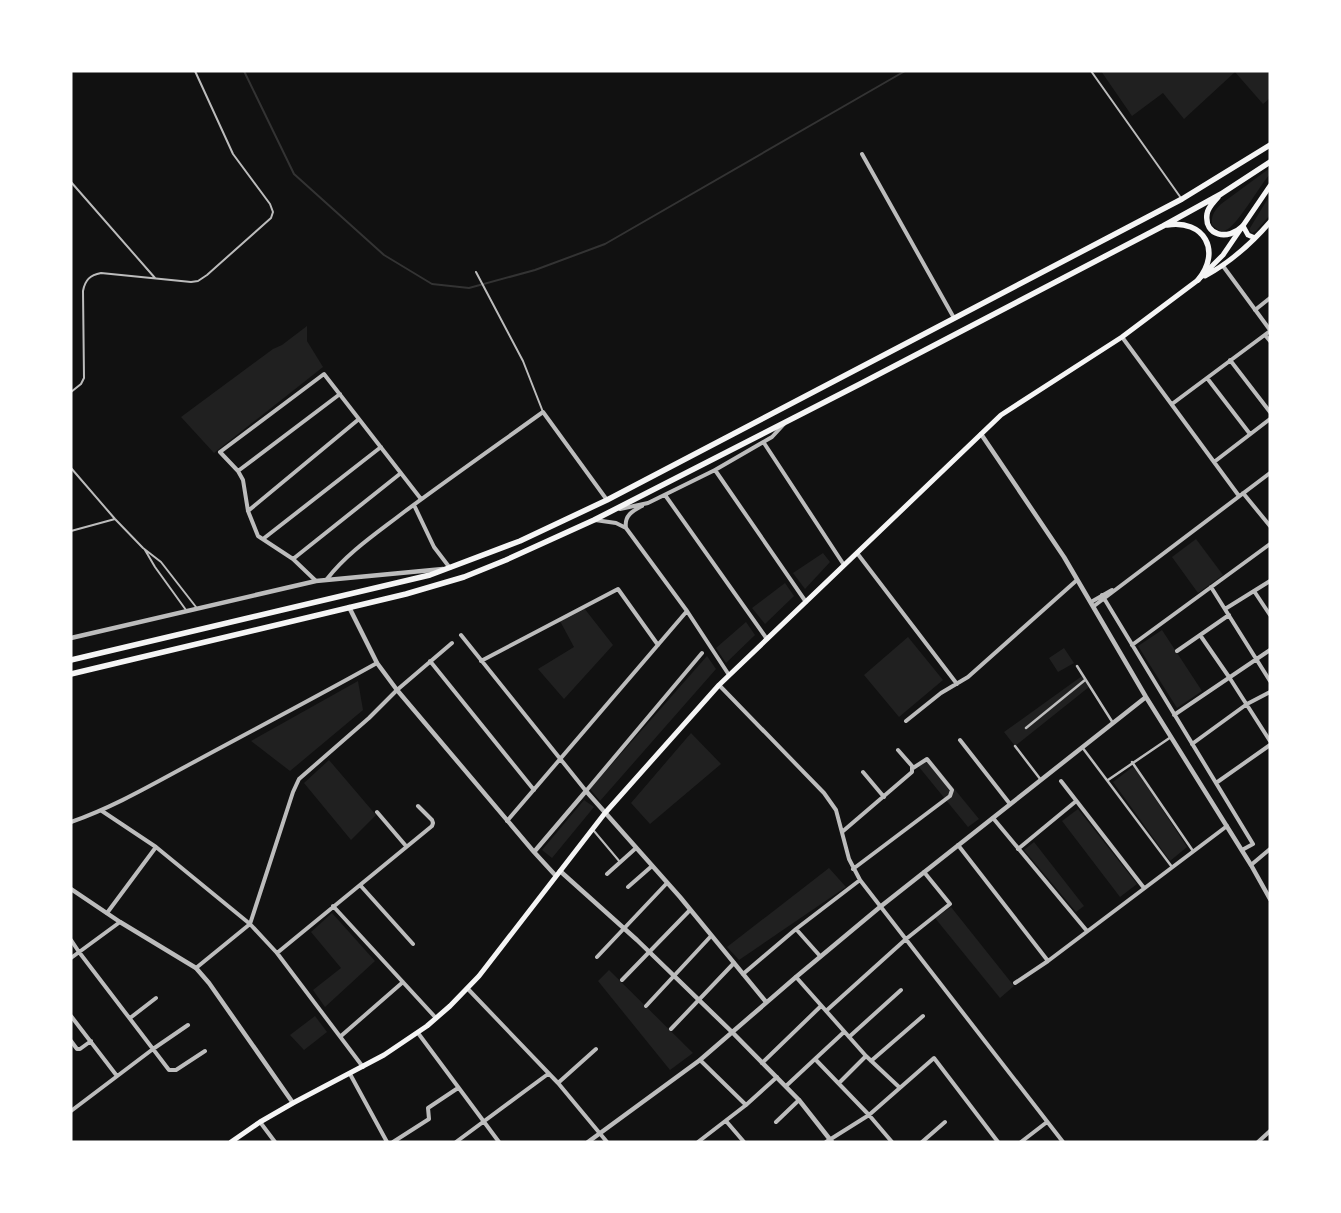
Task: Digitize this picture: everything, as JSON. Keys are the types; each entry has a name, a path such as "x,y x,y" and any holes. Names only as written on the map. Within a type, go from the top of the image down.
{"main road":[{"path":"71,660 397,583 450,568 525,539 607,500 1182,200 1270,145"},
{"path":"71,674 430,588 471,574 539,546 786,422 1163,226 1221,194 1270,162"},
{"path":"1198,280 1223,255 1270,186"},
{"path":"1221,194 1209,207 1207,222 1211,228 1223,236 1231,235 1243,226"},
{"path":"231,1142 293,1103 363,1067 436,1019 468,989 605,813 719,684 980,434 1008,410 1122,337 1198,280 1223,266 1270,222"},
{"path":"1163,226 1177,223 1186,224 1194,228 1206,240 1210,258 1208,266 1198,280"},
{"path":"1243,226 1248,235 1255,238"}],"street":[{"path":"862,154 954,318"},
{"path":"1172,404 1270,331 1223,266"},
{"path":"1255,310 1270,298"},
{"path":"1265,335 1270,341"},
{"path":"1122,337 1214,462 1270,526"},
{"path":"1230,360 1270,412"},
{"path":"316,581 293,559 255,532 248,511 243,480 238,471 220,452 324,374 421,499"},
{"path":"1207,378 1250,434"},
{"path":"238,471 340,394"},
{"path":"327,579 362,544 421,499 544,412 607,500"},
{"path":"248,511 359,419"},
{"path":"1214,462 1270,419"},
{"path":"626,528 625,523 629,514 764,443 786,422"},
{"path":"980,434 1092,604 1146,697 1242,850 1270,899"},
{"path":"764,443 844,565"},
{"path":"263,539 381,446"},
{"path":"715,470 806,602"},
{"path":"293,559 401,473"},
{"path":"1092,604 1117,588 1270,473"},
{"path":"665,495 767,639"},
{"path":"614,509 648,503"},
{"path":"71,638 316,581 450,568 434,546 414,505"},
{"path":"594,520 616,522 626,528 687,611 729,675"},
{"path":"1132,645 1270,544"},
{"path":"856,553 956,684"},
{"path":"906,721 941,693 968,677 1077,580"},
{"path":"1225,609 1270,581"},
{"path":"481,660 618,588 658,645"},
{"path":"1210,588 1270,681"},
{"path":"1254,591 1270,615"},
{"path":"1103,597 1253,844 1242,850"},
{"path":"348,607 377,662 396,690 556,876"},
{"path":"507,821 687,611"},
{"path":"1177,651 1229,615"},
{"path":"461,635 586,791 667,883 766,1002"},
{"path":"1200,635 1270,741"},
{"path":"196,968 250,924 293,792 300,779 369,718 396,690 452,643"},
{"path":"1174,715 1270,650"},
{"path":"534,852 702,653"},
{"path":"430,661 534,790"},
{"path":"71,822 102,811 305,703 377,662"},
{"path":"1077,666 1113,723"},
{"path":"1026,728 1085,680"},
{"path":"719,684 824,793 836,810 845,849 853,869 860,880 1063,1142"},
{"path":"1192,744 1247,704 1270,692"},
{"path":"588,1142 700,1060 880,906 1146,697"},
{"path":"1108,780 1171,737"},
{"path":"960,740 1010,804"},
{"path":"1015,746 1041,780"},
{"path":"1216,783 1270,746"},
{"path":"1082,747 1172,867"},
{"path":"898,750 913,768"},
{"path":"842,832 912,772 913,768 926,759 952,790 950,796 853,869"},
{"path":"1132,762 1193,851"},
{"path":"862,772 884,797"},
{"path":"1061,781 1144,888"},
{"path":"1018,849 1076,802"},
{"path":"277,953 434,823 418,806"},
{"path":"102,811 156,848 250,924 277,953 363,1067"},
{"path":"377,812 406,846"},
{"path":"993,818 1087,931"},
{"path":"1015,983 1048,961 1227,826"},
{"path":"958,845 1048,961"},
{"path":"107,913 156,848"},
{"path":"607,874 636,848"},
{"path":"1251,865 1270,849"},
{"path":"628,887 652,866"},
{"path":"560,871 624,928 786,1086 799,1100 829,1141 869,1115 934,1058 998,1142"},
{"path":"826,1011 950,904 924,872"},
{"path":"743,974 796,929 860,880"},
{"path":"597,957 667,883"},
{"path":"360,885 413,944"},
{"path":"71,889 120,922 196,968 209,983 293,1103"},
{"path":"333,906 436,1019"},
{"path":"622,980 690,910"},
{"path":"71,958 120,922"},
{"path":"796,929 820,956"},
{"path":"646,1006 712,936"},
{"path":"71,940 169,1070 176,1070 205,1050"},
{"path":"670,1029 734,963"},
{"path":"796,977 866,1056 899,1087"},
{"path":"341,1036 403,982"},
{"path":"468,989 558,1083 607,1142"},
{"path":"849,1037 900,990"},
{"path":"130,1018 156,998"},
{"path":"762,1063 821,1006"},
{"path":"71,1016 116,1076"},
{"path":"871,1061 924,1016"},
{"path":"71,1111 116,1076 188,1025"},
{"path":"418,1032 499,1142"},
{"path":"786,1086 844,1032"},
{"path":"71,1041 79,1049 91,1041"},
{"path":"558,1083 596,1049"},
{"path":"839,1083 866,1056"},
{"path":"815,1059 869,1115 892,1142"},
{"path":"700,1060 746,1105"},
{"path":"350,1074 387,1142"},
{"path":"456,1142 548,1074"},
{"path":"698,1142 746,1105 777,1077"},
{"path":"393,1142 429,1118 428,1108 458,1088"},
{"path":"776,1122 799,1100"},
{"path":"726,1121 744,1142"},
{"path":"260,1122 275,1142"},
{"path":"922,1142 945,1122"},
{"path":"1021,1142 1047,1122"},
{"path":"1258,1142 1270,1131"}],"lane":[{"path":"71,392 80,384 85,371 83,291 84,284 88,278 100,273 191,282 198,281 271,218 273,212 270,204 233,154 195,71"},
{"path":"1091,71 1182,200"},
{"path":"71,182 156,279"},
{"path":"476,272 523,361 544,412"},
{"path":"71,468 115,519 143,548 161,562 197,609"},
{"path":"71,532 115,519"},
{"path":"143,548 187,611"},
{"path":"592,829 620,862"}],"shaded area":[{"path":"1101,71 1270,71 1270,98 1263,104 1235,72 1184,119 1163,93 1132,116"},
{"path":"1270,168 1270,174 1242,214 1230,227 1222,231 1212,225 1216,209 1221,204"},
{"path":"1270,195 1270,215 1252,233 1250,228"},
{"path":"307,326 307,341 323,367 214,453 181,417"},
{"path":"1196,539 1223,575 1198,593 1172,557"},
{"path":"823,553 830,562 805,589 793,573"},
{"path":"785,583 794,596 765,624 752,608"},
{"path":"584,608 613,645 564,699 538,669 574,647 560,621"},
{"path":"746,622 755,635 726,663 716,648"},
{"path":"1162,630 1202,691 1177,708 1138,646"},
{"path":"908,637 943,680 899,717 864,675"},
{"path":"1064,648 1074,663 1058,672 1049,658"},
{"path":"707,656 716,669 600,801 590,789"},
{"path":"1082,676 1089,687 1015,746 1004,732"},
{"path":"358,681 363,710 290,771 251,741"},
{"path":"691,733 721,764 650,824 631,803"},
{"path":"929,758 979,819 968,827 919,767"},
{"path":"329,760 376,815 351,840 304,783"},
{"path":"1134,766 1187,847 1170,861 1113,782"},
{"path":"584,800 594,807 552,858 542,850"},
{"path":"1078,809 1137,884 1120,897 1062,821"},
{"path":"1034,842 1084,906 1076,912 1024,850"},
{"path":"829,868 846,887 739,960 727,947"},
{"path":"951,907 1014,986 1000,998 935,918"},
{"path":"332,913 375,961 325,1007 313,990 341,968 311,932"},
{"path":"609,970 693,1053 670,1070 598,981"},
{"path":"315,1016 327,1032 304,1050 290,1035"}],"waterway":[{"path":"244,71 294,174 384,255 432,284 469,288 535,270 605,244 905,71"}]}
